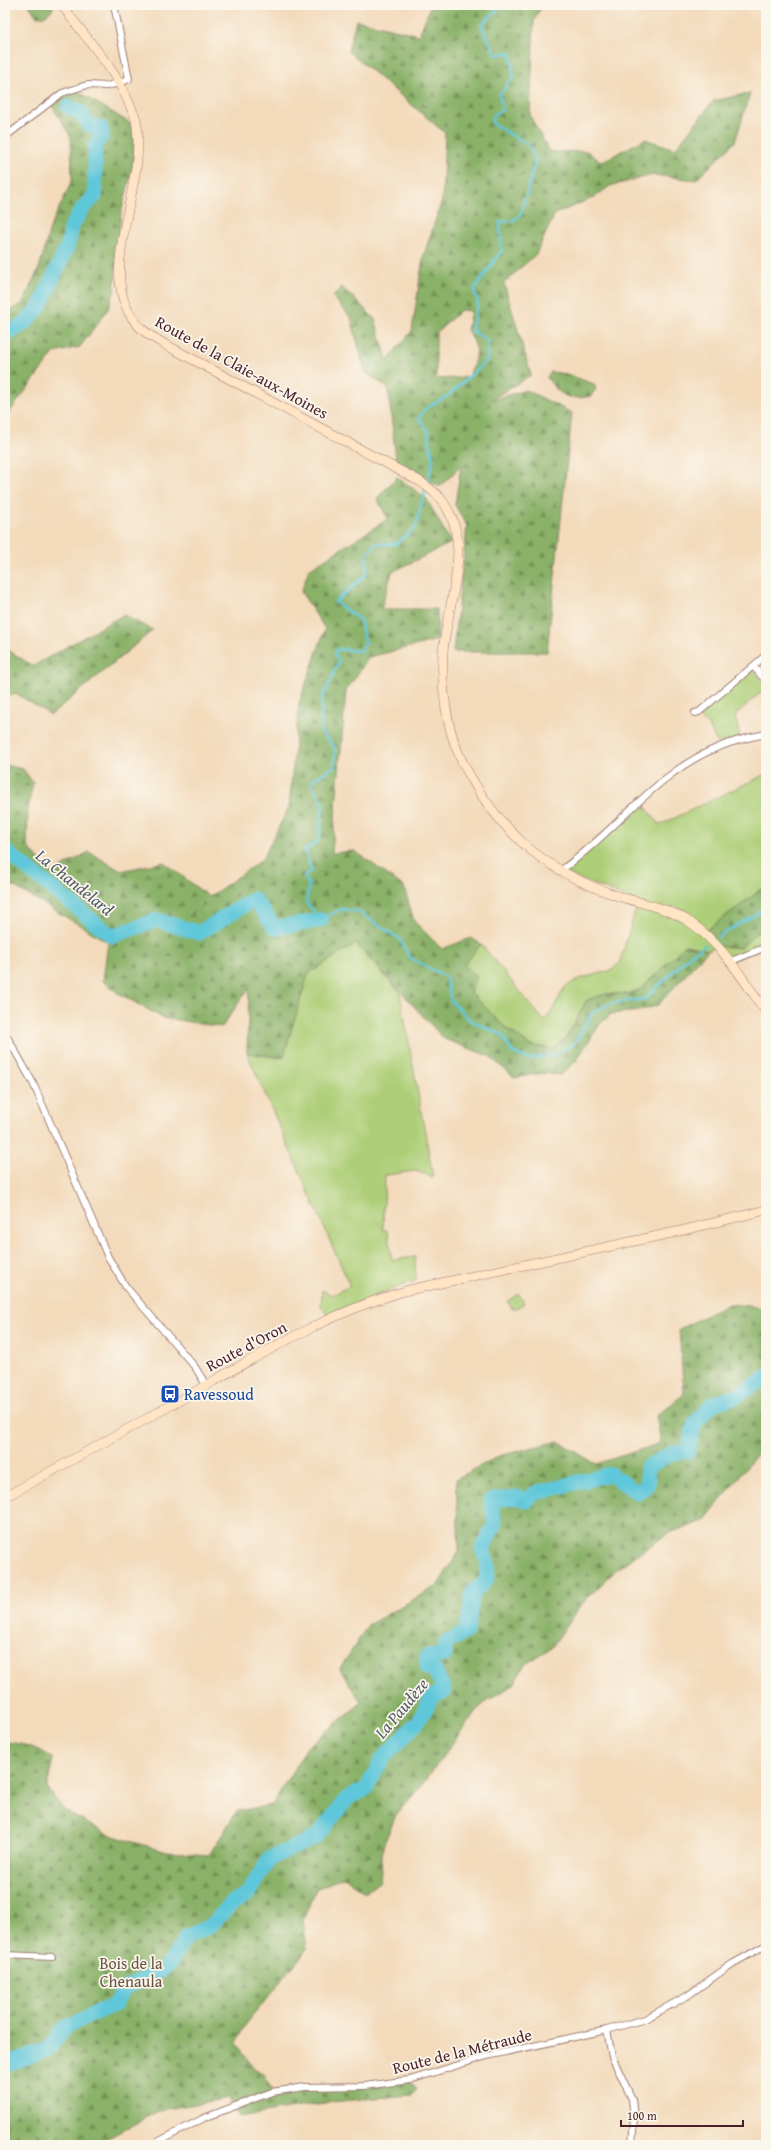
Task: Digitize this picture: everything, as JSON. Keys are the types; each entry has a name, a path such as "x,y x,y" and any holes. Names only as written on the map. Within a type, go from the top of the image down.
{"main road":[{"name":"Route de la Claie-aux-Moines","path":"62,5 101,54 120,83 135,118 138,142 137,169 118,274 122,299 126,310 137,324 168,346 421,482 438,496 447,508 458,543 457,567 443,652 444,692 450,726 460,757 476,789 498,819 523,845 560,871 591,887 673,913 704,932 729,962 766,1012"},
{"path":"676,1232 766,1210"},
{"path":"676,1232 766,1217"},
{"name":"Route d'Oron","path":"5,1496 206,1385 324,1322 368,1302 409,1290 676,1232"}],"street":[{"path":"5,137 62,93 86,85 106,86 120,83 129,79 114,5"},
{"path":"695,713 699,712 766,655"},
{"path":"753,666 766,682"},
{"path":"560,871 584,855 640,800 684,765 718,747 766,734"},
{"path":"729,962 766,947"},
{"path":"5,1033 33,1083 108,1258 126,1287 195,1367 206,1385"},
{"name":"Route de la Métraude","path":"152,2145 204,2118 272,2092 305,2087 364,2086 410,2080 487,2056 607,2030 645,2018 687,1996 732,1964 766,1945"},
{"path":"5,1954 52,1957"},
{"path":"607,2030 612,2057 632,2099 634,2118 632,2145"}],"green space":[{"path":"29,5 53,5 53,9 45,16 37,17"},
{"path":"431,5 542,5 534,21 530,116 550,152 587,151 601,162 645,139 675,149 713,101 750,93 735,142 696,180 653,175 610,186 593,198 555,214 536,254 504,283 531,375 491,400 526,390 572,413 547,652 453,652 467,526 455,505 461,466 439,487 396,460 388,388 365,372 351,318 333,297 342,287 375,319 387,360 412,331 423,258 442,200 445,133 348,51 356,20 419,35","holes":["461,310 471,311 467,330 476,348 476,353 469,377 436,379 436,333"]},
{"path":"77,91 130,123 134,138 134,163 121,213 114,292 108,309 80,347 54,353 5,418 5,313 22,304 39,268 51,225 72,181 71,137 52,106 63,97"},
{"path":"551,372 566,374 594,384 596,389 591,396 577,398 565,396 556,389 547,377"},
{"path":"397,477 426,498 451,543 392,572 381,609 437,609 438,640 369,657 346,691 332,853 355,851 404,887 414,921 442,949 471,938 481,944 464,965 477,977 470,992 506,1028 529,1045 553,1049 567,1037 587,1000 606,994 628,994 641,989 685,945 708,950 658,1005 639,1011 611,1014 600,1024 576,1061 561,1075 542,1073 515,1078 489,1056 444,1039 356,943 308,974 283,1058 247,1053 249,988 222,1027 163,1018 118,993 103,981 108,942 5,881 5,765 23,769 33,783 28,809 27,846 51,873 89,852 121,871 164,862 209,897 262,860 289,807 299,703 325,629 301,592 309,569 388,519 377,498"},
{"path":"123,615 153,630 51,715 17,694 5,697 5,648 33,666"},
{"path":"754,670 766,685 766,688 735,715 740,737 718,744 708,725 697,715"},
{"path":"766,774 766,886 704,932 740,948 766,924 766,945 729,962 717,946 708,950 685,945 641,989 628,994 606,994 587,1000 567,1037 553,1049 529,1045 506,1028 470,992 464,965 481,944 544,1021 551,1012 565,987 579,979 612,970 620,962 638,902 560,871 640,800 660,825"},
{"path":"766,886 766,924 740,948 717,946 704,932"},
{"path":"356,943 400,993 433,1177 416,1171 385,1175 383,1229 388,1231 392,1260 415,1257 416,1280 327,1315 321,1306 322,1290 332,1295 350,1286 247,1053 283,1058 308,974"},
{"path":"519,1294 524,1303 513,1310 507,1301"},
{"name":"Bois de la Chenaula","path":"729,1304 766,1308 766,1443 704,1521 669,1533 618,1568 582,1604 551,1648 524,1665 514,1685 488,1700 476,1711 425,1781 396,1815 383,1846 380,1881 365,1893 344,1877 316,1889 303,1920 307,1949 243,2028 236,2044 254,2068 264,2074 272,2092 364,2086 410,2080 417,2089 412,2095 330,2102 239,2117 229,2098 160,2110 112,2136 89,2145 5,2145 5,1742 30,1747 43,1752 53,1759 47,1788 65,1811 107,1834 167,1852 209,1855 237,1811 272,1805 307,1747 361,1703 340,1669 368,1625 437,1586 459,1552 456,1479 499,1456 558,1441 596,1464 661,1443 656,1416 684,1394 679,1329"}],"waterway":[{"name":"La Chandelard","path":"427,483 433,460 428,431 419,418 425,409 449,395 487,360 488,341 471,330 478,303 474,290 502,250 500,222 513,221 521,214 536,159 528,145 492,123 493,115 503,110 499,95 514,77 510,52 496,55 481,25 497,10 497,5"},
{"name":"La Chandelard","path":"5,335 25,323 39,308 68,245 72,225 83,208 95,196 95,146 102,135 101,128 89,125 80,112 68,107"},
{"name":"La Chandelard","path":"426,488 415,528 396,544 375,544 367,554 366,575 335,602 360,620 365,643 360,651 337,649 335,655 339,661 322,699 321,732 335,748 334,767 314,779 312,785 323,803 319,841 305,850 312,871 304,876 309,885 306,902 321,920 341,909 357,911 400,939 409,957 446,977 451,1001 470,1020 502,1035 512,1052 528,1059 552,1056 574,1044 592,1013 611,1003 645,999 692,953 706,945"},
{"name":"La Chandelard","path":"5,851 112,936 157,920 199,933 254,899 275,928 321,920"},
{"path":"718,937 766,908"},
{"name":"La Paudèze","path":"5,2065 49,2049 65,2027 116,2004 124,1989 168,1966 186,1937 210,1926 233,1902 247,1895 269,1859 316,1837 349,1797 366,1789 383,1758 418,1722 433,1696 445,1691 435,1671 427,1667 427,1657 445,1655 445,1644 467,1631 473,1592 486,1581 488,1564 482,1549 495,1525 491,1500 518,1497 527,1501 535,1493 610,1474 638,1493 648,1484 647,1467 672,1453 688,1451 695,1423 712,1404 737,1396 766,1377"}],"place":[{"name":"Ravessoud","path":"170,1394"}]}
